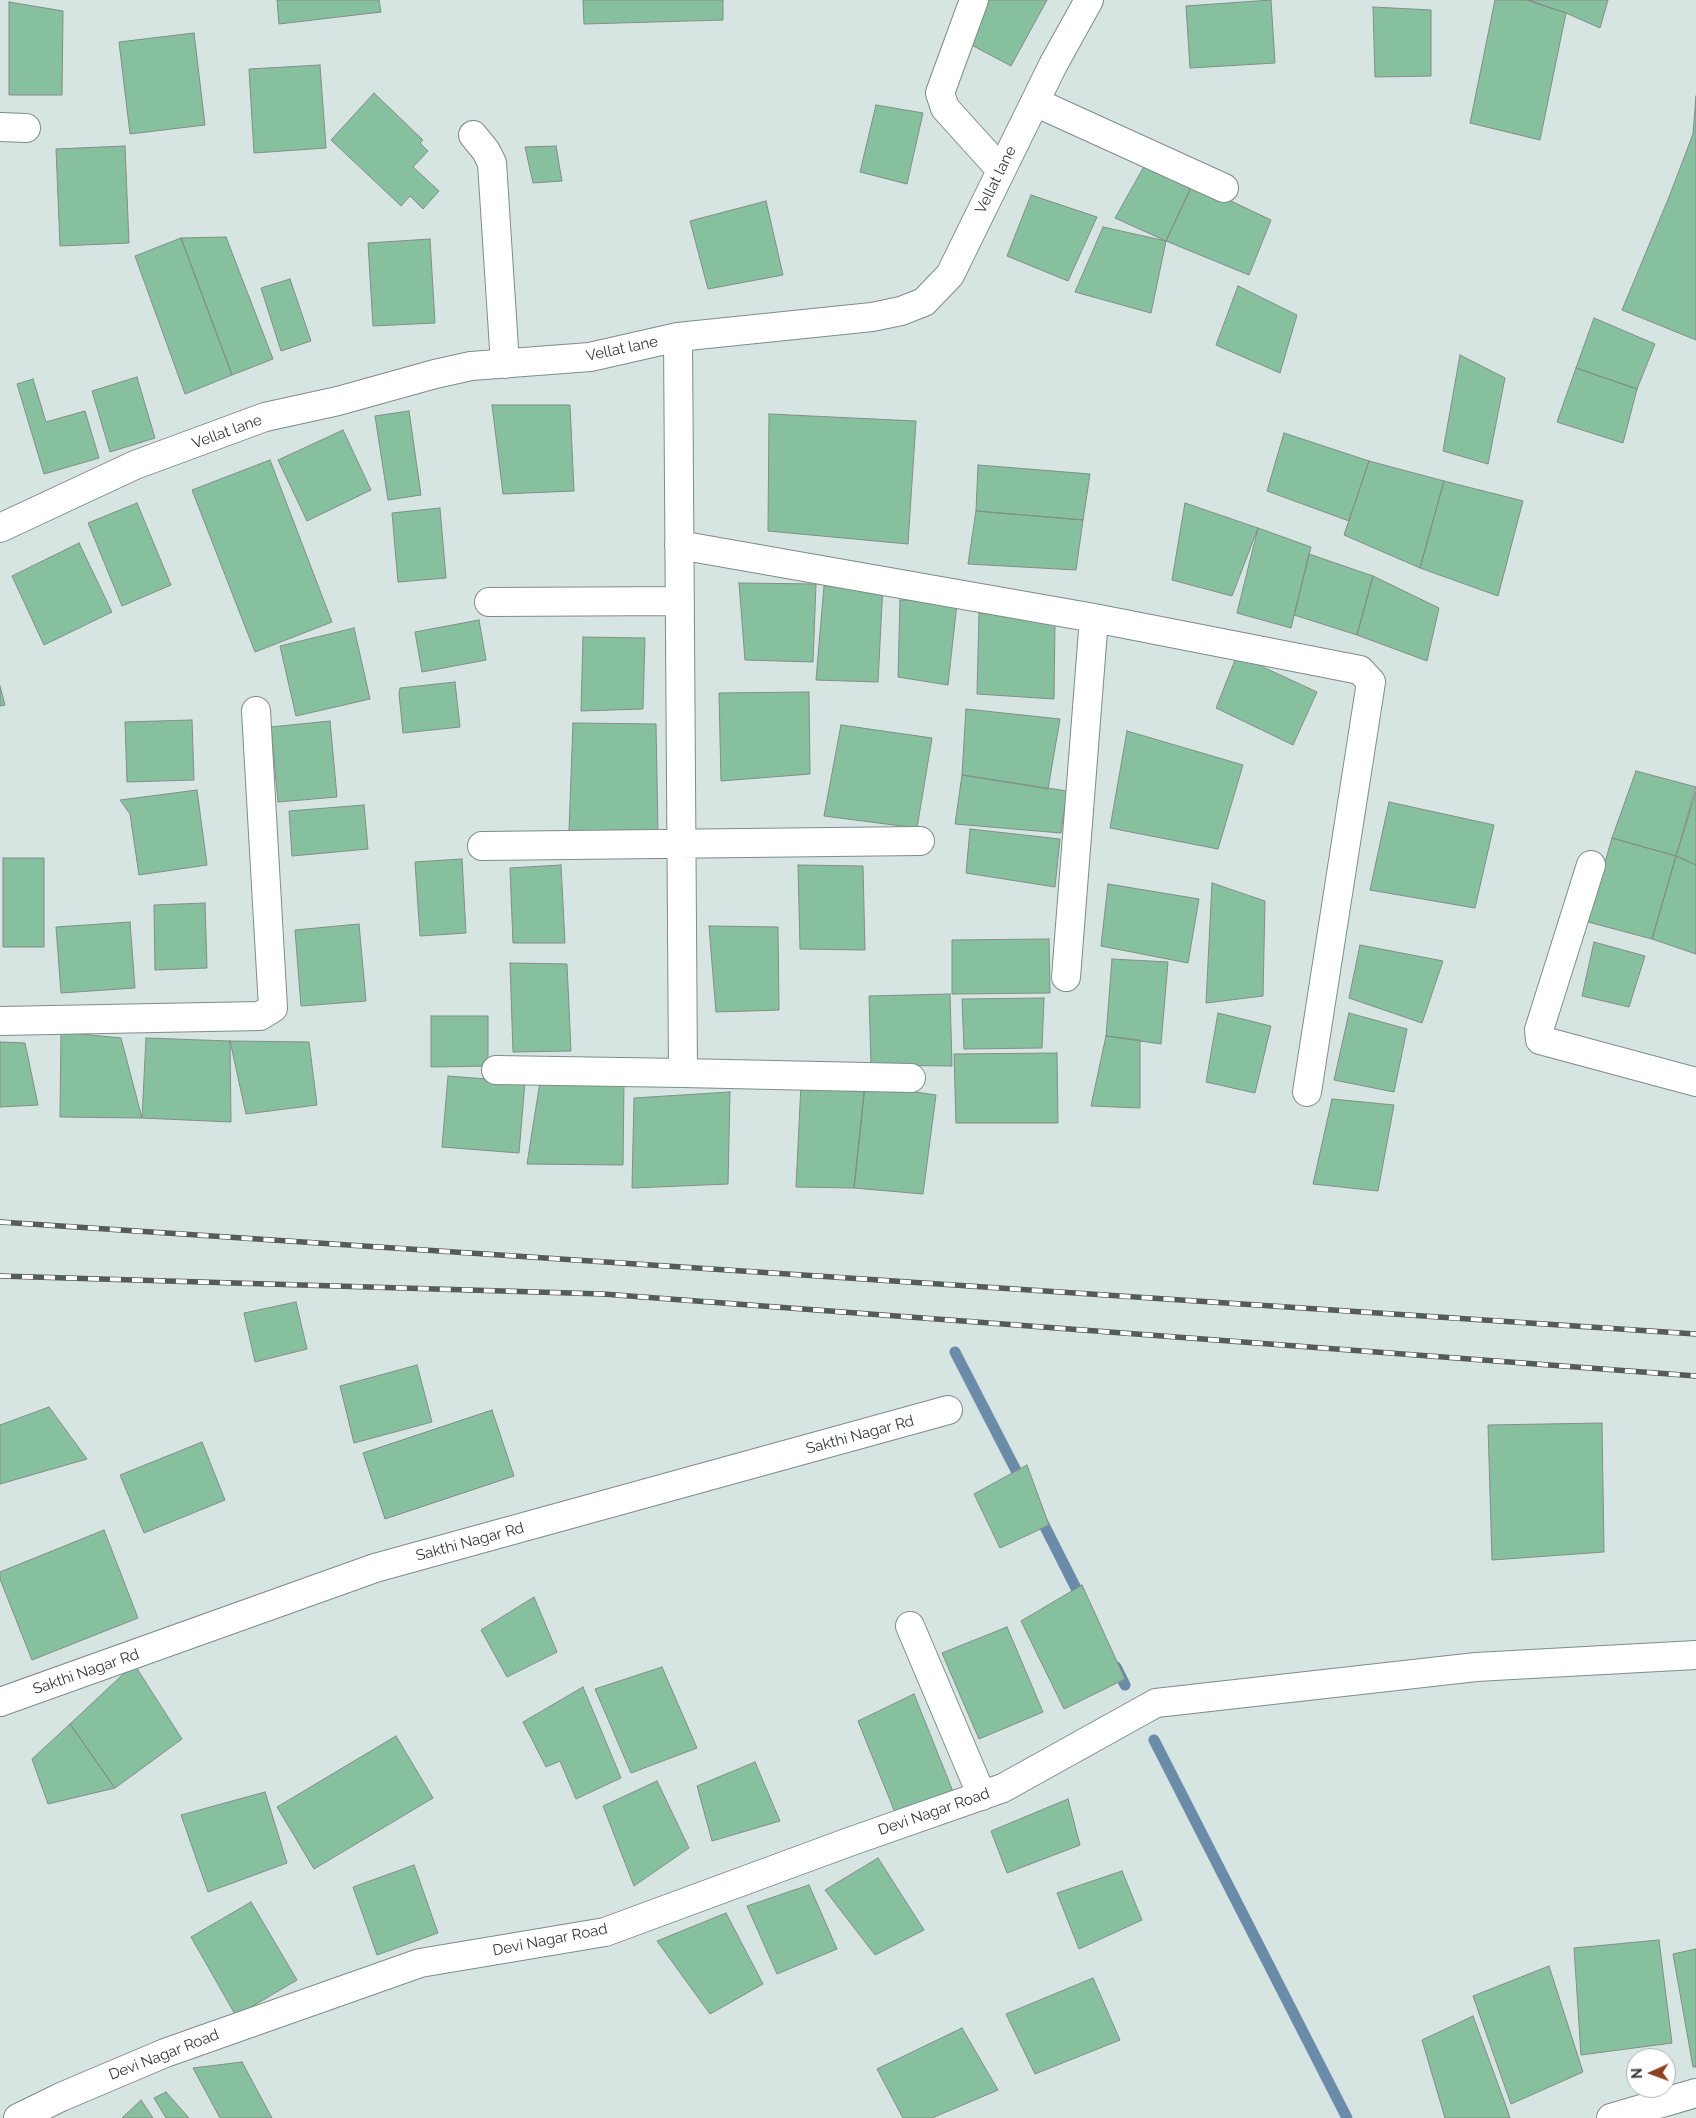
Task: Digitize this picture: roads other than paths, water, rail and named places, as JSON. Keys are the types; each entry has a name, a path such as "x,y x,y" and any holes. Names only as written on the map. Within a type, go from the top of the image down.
{"street":[{"path":"974,0 940,93 945,108 1001,170"},
{"name":"Vellat lane","path":"0,528 135,465 266,417 338,401 435,374 471,366 590,357 678,337 872,317 901,311 924,302 950,275 1034,102 1089,0"},
{"path":"1034,102 1224,188"},
{"path":"473,135 486,151 492,163 505,364"},
{"path":"678,337 683,1073"},
{"path":"678,545 1094,618 1360,670 1371,682 1308,1092"},
{"path":"489,602 679,601"},
{"path":"1066,977 1094,618"},
{"path":"0,1021 260,1016 274,1008 256,711"},
{"path":"482,846 920,841"},
{"path":"1591,865 1539,1030 1540,1040 1696,1082"},
{"path":"496,1070 911,1078"},
{"name":"Sakthi Nagar Rd","path":"0,1702 375,1568 948,1410"},
{"path":"910,1626 982,1796"},
{"name":"Devi Nagar Road","path":"18,2118 165,2053 420,1963 605,1932 840,1845 982,1796 1003,1788 1156,1703 1476,1667 1696,1654"},
{"path":"1611,2118 1696,2093"}],"waterway":[{"path":"955,1352 1023,1484"},
{"path":"1038,1513 1083,1602"},
{"path":"1116,1667 1125,1685"},
{"path":"1154,1740 1347,2118"}],"railway":[{"path":"0,1222 1696,1334"},
{"path":"0,1276 603,1294 1696,1376"}]}
